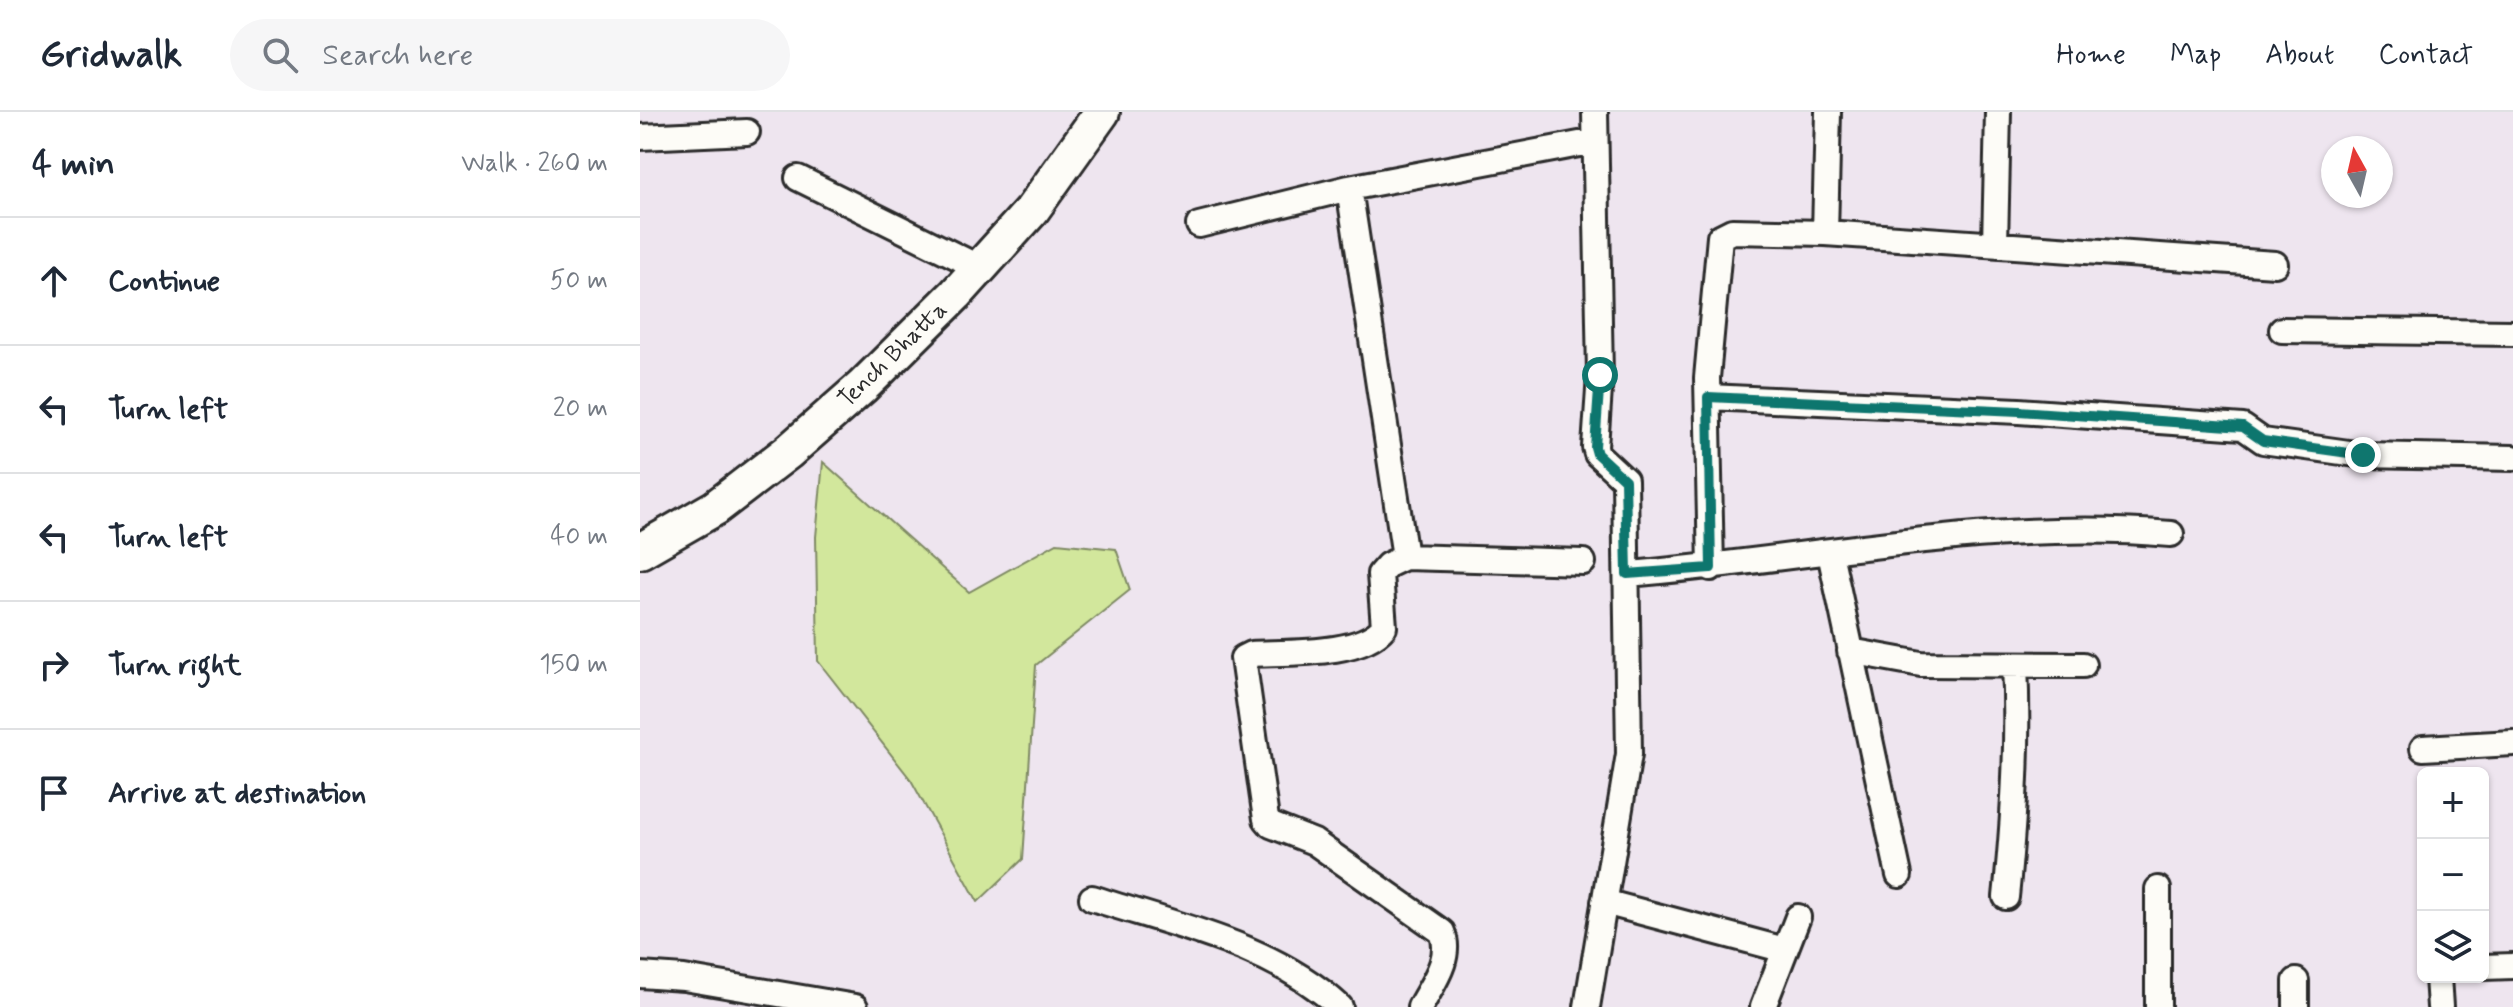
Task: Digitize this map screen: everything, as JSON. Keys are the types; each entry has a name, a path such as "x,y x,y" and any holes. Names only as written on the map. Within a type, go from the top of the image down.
{"main road":[{"name":"Tench Bhatta","path":"640,551 715,508 788,452 862,387 980,268 1032,210 1102,112"}],"street":[{"path":"1587,1007 1629,754 1625,480 1597,454 1595,447 1600,375 1595,112"},
{"path":"1825,233 1828,112"},
{"path":"1995,244 1998,112"},
{"path":"640,137 747,132"},
{"path":"1199,225 1349,188 1595,141"},
{"path":"798,178 980,268"},
{"path":"1349,188 1405,557"},
{"path":"1711,568 1708,397 1720,237 1732,231 1825,233 2275,264"},
{"path":"2282,330 2513,333"},
{"path":"1708,397 2019,411 2243,427 2263,441 2363,455 2513,458"},
{"path":"1627,574 1711,568 1981,533 2120,530 2171,534"},
{"path":"1830,553 1899,875"},
{"path":"1420,1007 1445,959 1447,945 1442,932 1314,842 1271,825 1266,819 1243,658 1251,654 1336,649 1375,638 1384,627 1380,574 1388,565 1405,557 1583,562"},
{"path":"1850,651 1921,664 2083,665"},
{"path":"2006,897 2015,802 2018,716 2015,665"},
{"path":"2423,748 2513,743"},
{"path":"2158,889 2158,1007"},
{"path":"1092,898 1242,946 1305,976 1340,1007"},
{"path":"1604,902 1785,950"},
{"path":"1763,1007 1798,917"},
{"path":"2489,967 2513,966"},
{"path":"640,975 684,978 855,1007"},
{"path":"2296,981 2296,1007"},
{"path":"2438,983 2440,1007"}],"green space":[{"path":"823,462 969,592 1057,543 1116,549 1130,590 1036,665 1023,859 978,902 911,780 818,661 816,537"}],"route":[{"path":"1600,375 1595,447 1602,460 1623,475 1625,480 1627,574 1711,568 1708,397 2019,411 2243,427 2263,441 2363,455"}]}
